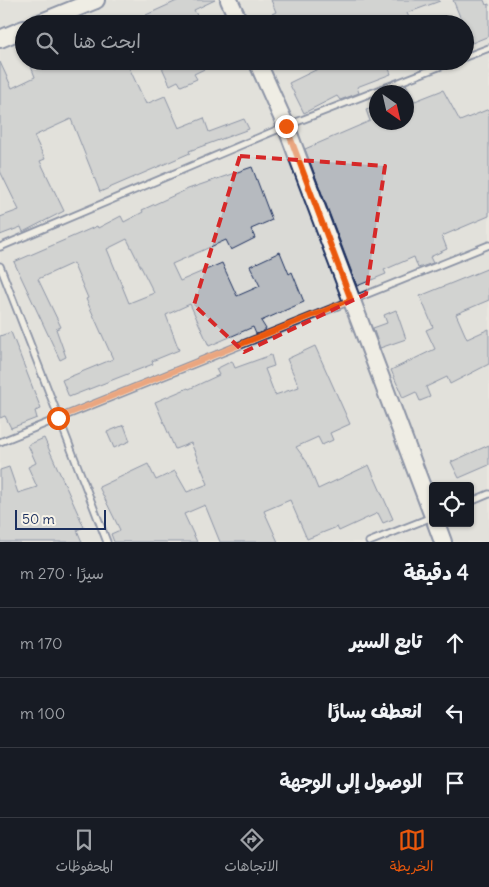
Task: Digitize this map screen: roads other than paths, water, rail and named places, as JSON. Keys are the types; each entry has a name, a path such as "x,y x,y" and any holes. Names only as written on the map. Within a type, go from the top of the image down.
{"street":[{"path":"59,15 96,0"},
{"path":"229,0 236,15"},
{"path":"0,39 15,33"},
{"path":"261,70 286,126 429,505"},
{"path":"437,527 443,542"}],"lane":[{"path":"474,54 489,48"},
{"path":"0,247 286,126 431,70"},
{"path":"0,442 489,245"},
{"path":"0,266 107,542"},
{"path":"474,500 489,494"},
{"path":"369,542 429,518"}]}
